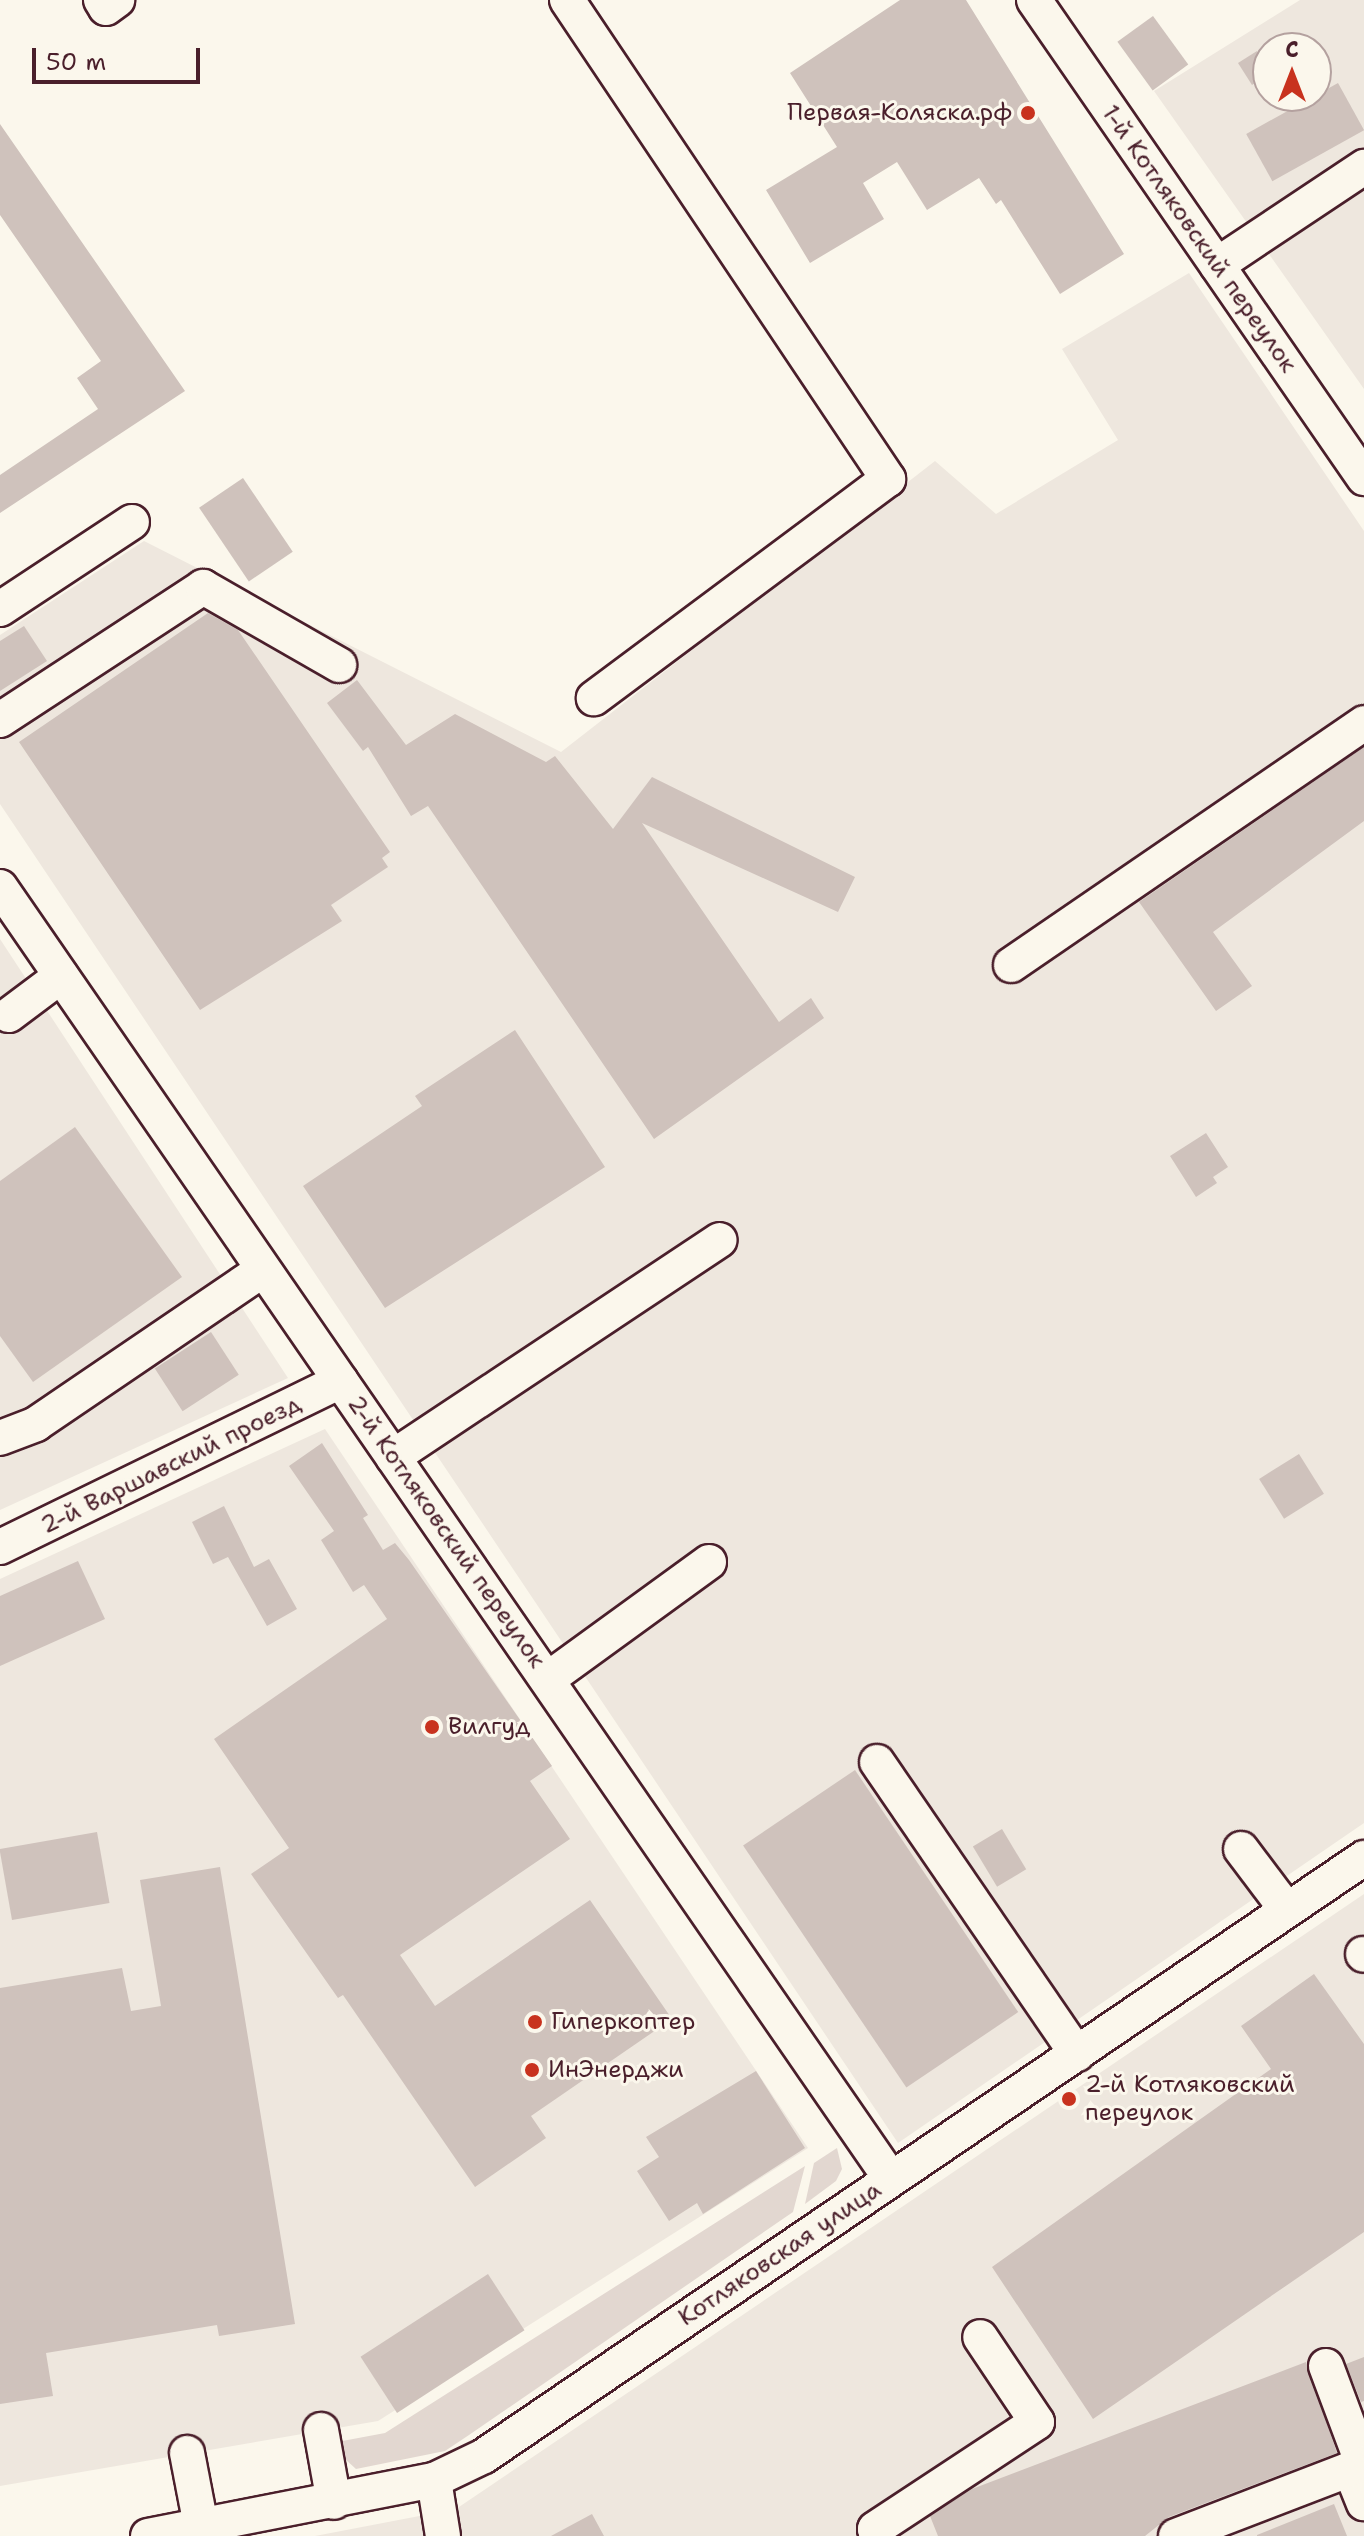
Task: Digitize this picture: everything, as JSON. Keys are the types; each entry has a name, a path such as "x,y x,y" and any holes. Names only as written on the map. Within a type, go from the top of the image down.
{"street":[{"path":"101,0 106,8 117,0"},
{"path":"567,0 888,479 594,698"},
{"name":"1-й Котляковский переулок","path":"1034,0 1364,478"},
{"path":"1217,265 1364,167"},
{"path":"0,609 132,522"},
{"path":"0,720 203,587 339,665"},
{"path":"1011,965 1364,723"},
{"name":"2-й Котляковский переулок","path":"5,905 61,976 891,2179"},
{"path":"9,1015 61,976"},
{"path":"393,1457 719,1240"},
{"path":"0,1438 36,1424 263,1270"},
{"name":"2-й Варшавский проезд","path":"0,1547 341,1381"},
{"path":"548,1679 709,1562"},
{"path":"877,1762 1077,2054"},
{"path":"1241,1849 1287,1910"},
{"name":"Котляковская улица","path":"148,2536 434,2480 484,2456 1364,1858"},
{"path":"877,2536 875,2529 1037,2422 980,2337"},
{"path":"1326,2366 1359,2466 1364,2503"},
{"path":"321,2430 334,2502"},
{"path":"187,2453 201,2526"},
{"path":"1176,2536 1359,2466"},
{"path":"434,2480 443,2536"}],"shaded area":[{"path":"1300,0 1364,0 1364,389 1154,91"},
{"path":"1189,273 1364,531 1364,1823 898,2143 0,804 0,635 144,541 561,752 935,461 996,514 1118,440 1062,349"},
{"path":"0,939 288,1378 0,1510"},
{"path":"325,1429 808,2148 378,2421 0,2486 0,1579"},
{"path":"1364,1894 1364,2536 315,2536 456,2509"},
{"path":"837,2148 842,2169 836,2181 805,2204 814,2163"},
{"path":"805,2166 793,2212 445,2451 356,2469 345,2459 337,2442 385,2433"}],"building":[{"path":"900,0 966,0 1124,254 1060,294 1001,200 996,204 979,178 927,210 897,162 863,183 884,219 810,263 766,190 837,147 790,73"},
{"path":"1153,16 1188,65 1153,90 1117,42"},
{"path":"1252,54 1252,85 1238,63"},
{"path":"1338,83 1364,130 1272,181 1246,134 1286,112 1332,112 1332,86"},
{"path":"0,124 185,391 0,513 0,475 98,409 77,378 101,361 0,215"},
{"path":"243,478 293,552 249,581 199,508"},
{"path":"208,613 238,630 390,852 382,858 388,867 331,905 342,921 200,1010 19,742"},
{"path":"24,626 47,661 0,691 0,641"},
{"path":"357,680 406,745 455,714 546,762 555,756 613,829 652,777 855,877 838,912 642,823 779,1022 811,998 824,1018 654,1139 428,806 411,816 368,747 363,751 327,703"},
{"path":"1364,747 1364,821 1213,932 1252,986 1216,1011 1139,902"},
{"path":"515,1030 605,1167 385,1308 303,1186 422,1106 415,1096"},
{"path":"75,1127 182,1277 33,1382 0,1336 0,1181"},
{"path":"1206,1133 1228,1167 1213,1177 1217,1183 1196,1197 1170,1156"},
{"path":"211,1332 239,1375 183,1411 155,1368"},
{"path":"322,1443 368,1515 363,1518 383,1550 395,1543 409,1560 552,1766 530,1781 570,1839 400,1955 435,2006 590,1900 672,2019 531,2116 546,2138 475,2187 343,1995 338,1998 251,1874 289,1848 214,1739 387,1619 364,1585 353,1592 321,1540 334,1531 289,1466"},
{"path":"1299,1454 1324,1494 1284,1519 1259,1479"},
{"path":"224,1506 254,1567 269,1559 297,1609 267,1626 228,1557 213,1564 192,1522"},
{"path":"78,1561 105,1619 0,1666 0,1596"},
{"path":"855,1770 1018,2012 906,2088 743,1845"},
{"path":"1002,1829 1026,1869 997,1887 973,1847"},
{"path":"97,1832 110,1903 12,1920 0,1849"},
{"path":"220,1867 295,2324 219,2336 217,2325 46,2353 53,2396 0,2404 0,1988 122,1968 131,2011 161,2006 140,1880"},
{"path":"1314,1974 1364,2044 1364,2232 1093,2419 992,2267 1271,2069 1241,2026"},
{"path":"756,2071 805,2148 703,2214 697,2203 669,2221 637,2171 659,2157 646,2137"},
{"path":"488,2274 524,2330 397,2413 361,2357"},
{"path":"1364,2357 1364,2401 1361,2402 1346,2364"},
{"path":"1306,2362 1337,2453 1169,2517 1145,2536 938,2536 930,2516 972,2489"},
{"path":"1334,2504 1347,2536 1257,2536 1257,2535"},
{"path":"592,2514 604,2536 551,2536"}],"place":[{"name":"Первая-Коляска.рф","path":"1028,113"},
{"name":"Вилгуд","path":"432,1727"},
{"name":"Гиперкоптер","path":"535,2022"},
{"name":"ИнЭнерджи","path":"532,2070"},
{"name":"2-й Котляковский переулок","path":"1069,2099"}]}
